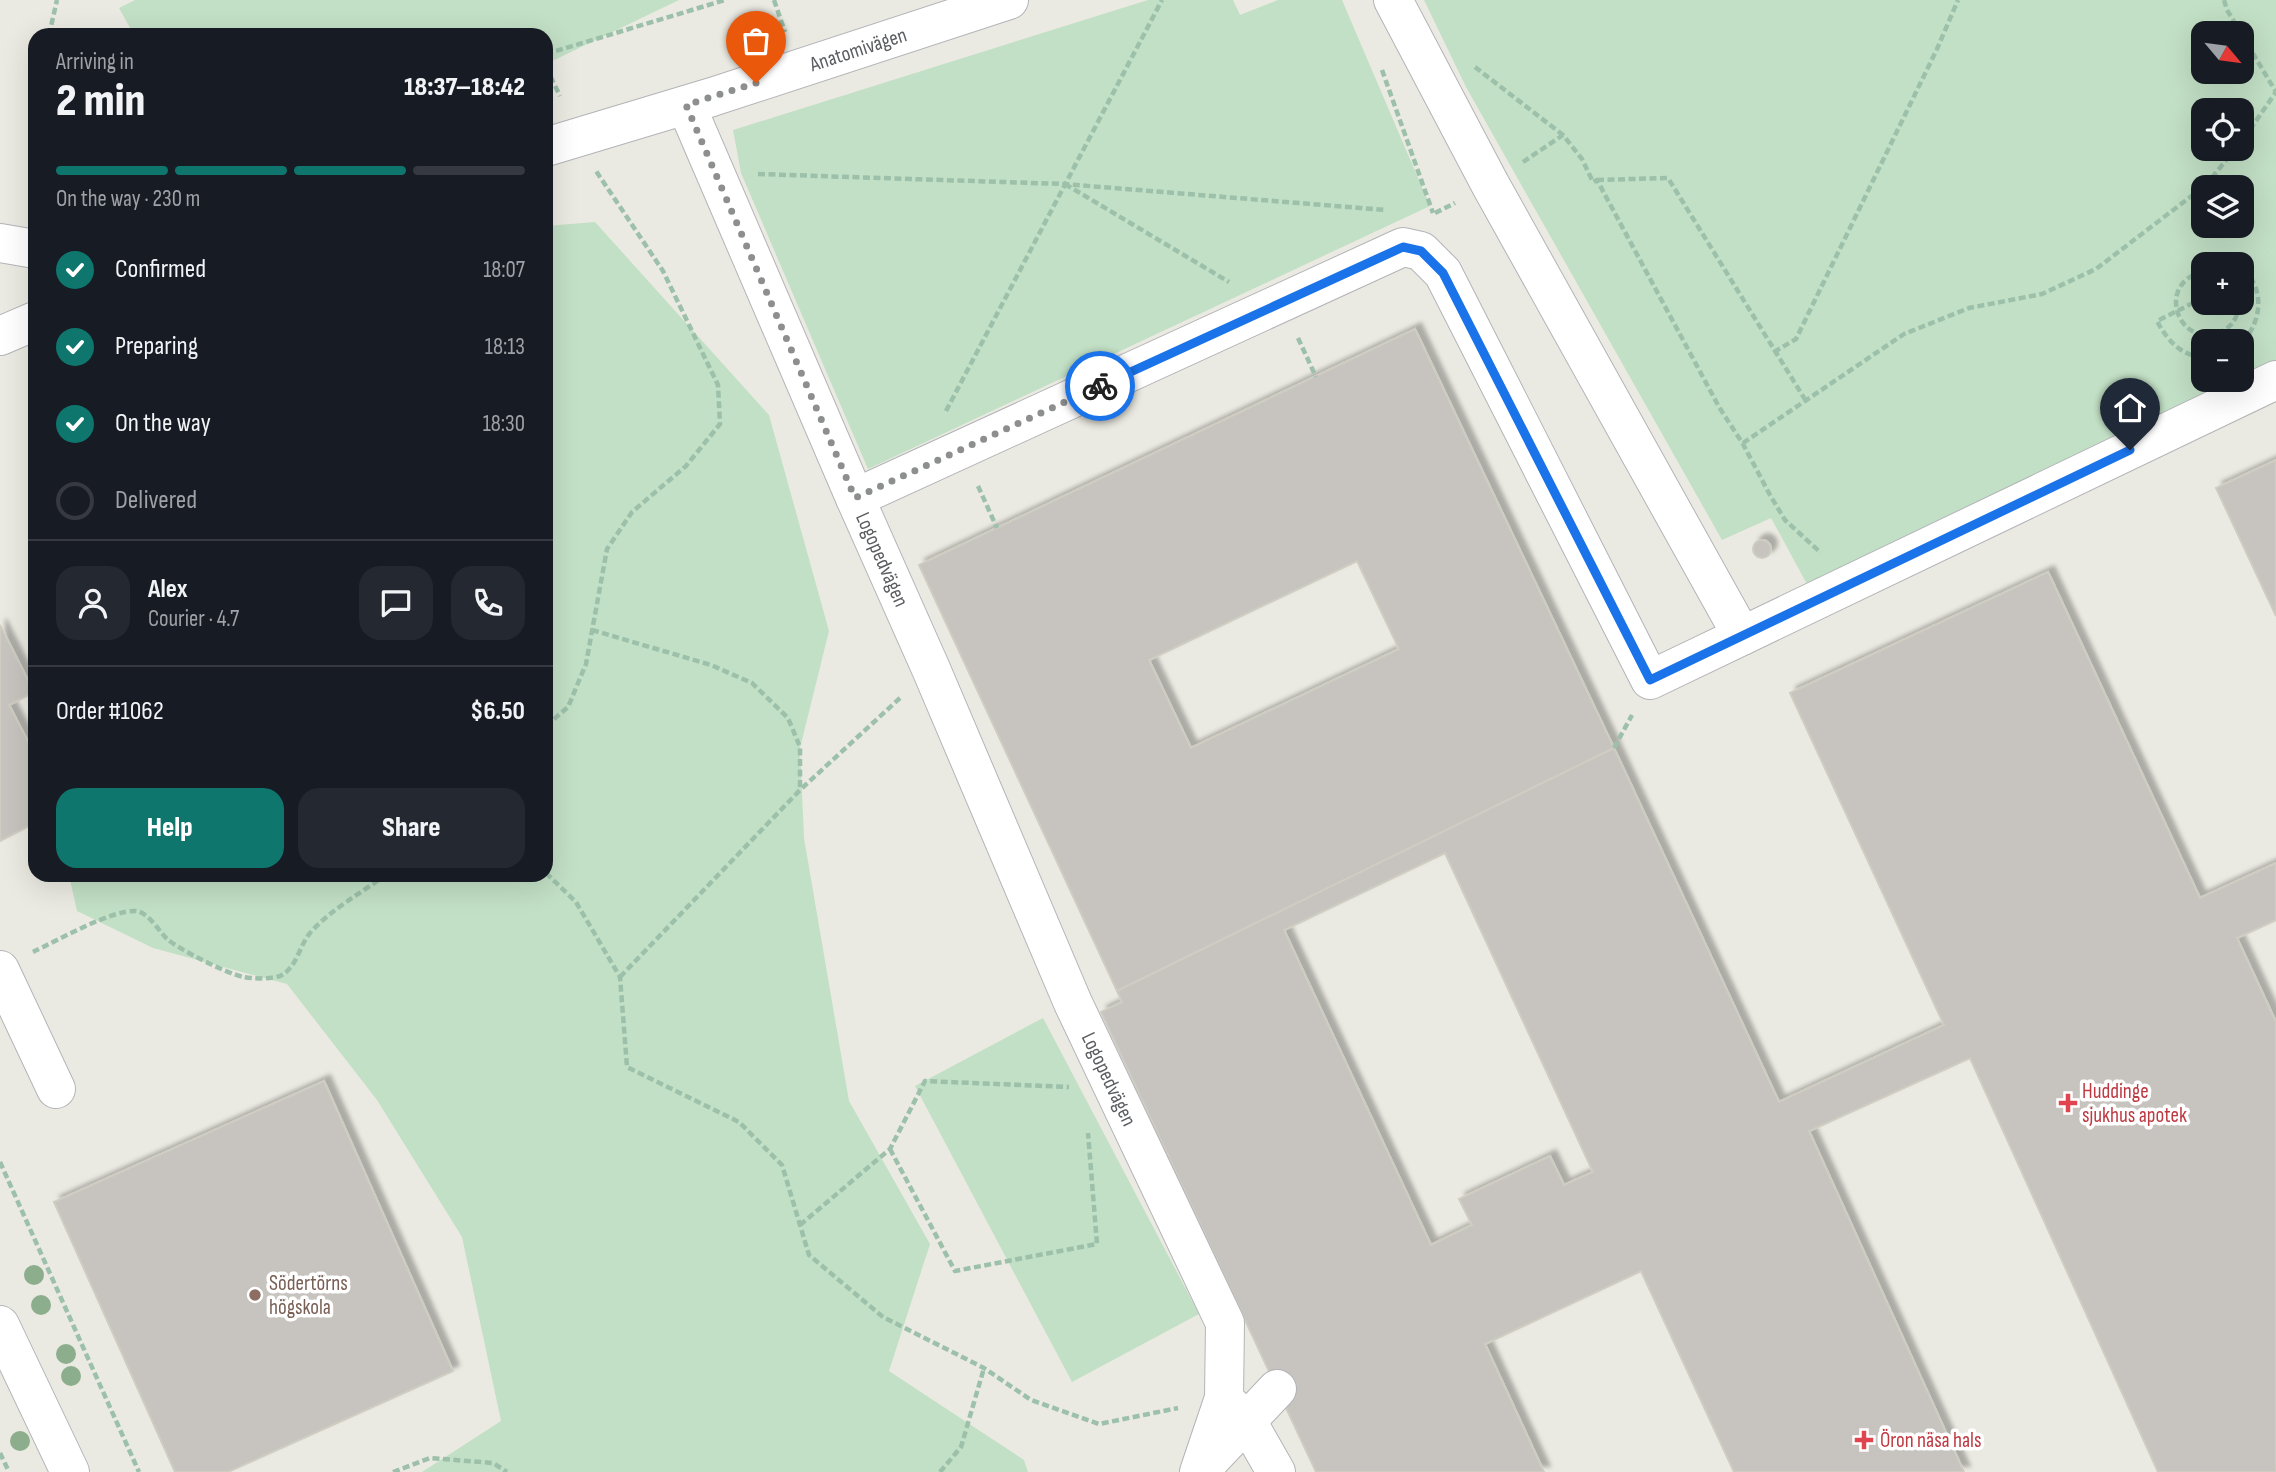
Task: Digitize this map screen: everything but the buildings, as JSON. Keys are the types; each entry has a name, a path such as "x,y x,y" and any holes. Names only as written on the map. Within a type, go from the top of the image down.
{"street":[{"name":"Anatomivägen","path":"553,145 686,105 1009,0"},
{"path":"1393,0 1490,184 1742,636"},
{"path":"686,105 855,498"},
{"path":"0,243 28,248"},
{"name":"Logopedvägen","path":"1235,1410 1225,1323 1073,1003 855,498 1403,247 1421,251 1443,273 1650,680 2276,380"},
{"path":"0,336 28,324"},
{"path":"12,963 56,1089"},
{"path":"0,1325 70,1472"},
{"path":"1200,1471 1235,1410 1277,1389"},
{"path":"1235,1410 1276,1472"}],"path":[{"path":"51,28 57,0"},
{"path":"553,52 724,0"},
{"path":"945,412 1162,0"},
{"path":"1774,352 1796,339 1937,49 1958,0"},
{"path":"2224,0 2233,21"},
{"path":"2254,56 2276,92 2254,124"},
{"path":"1379,63 1434,214 1420,213"},
{"path":"1471,64 1563,135 1582,159 1594,182 1668,178 1806,401"},
{"path":"553,82 560,96"},
{"path":"1490,184 1563,135"},
{"path":"1743,444 1904,334 1969,308 2042,294 2096,269 2206,185 2225,161"},
{"path":"553,720 568,707 586,664 607,550 632,512 686,466 720,424 718,385 663,271 592,165"},
{"path":"755,174 1064,184 1393,211"},
{"path":"1597,180 1719,407 1785,520 1825,557"},
{"path":"1064,184 1238,287"},
{"path":"2191,276 2179,288 2176,298 2177,312 2187,328 2197,334 2218,333 2228,328 2237,315"},
{"path":"2253,329 2259,299 2254,283"},
{"path":"2191,304 2157,321 2169,341 2182,351 2191,353"},
{"path":"592,629 711,665 752,683 788,718 800,747 800,790"},
{"path":"620,977 800,790 931,669"},
{"path":"553,880 576,902 620,977 627,1067 739,1122 782,1165 809,1255 883,1317 984,1368 1031,1400 1099,1424 1235,1410"},
{"path":"12,963 108,917 134,911 141,912 169,941 204,960 243,977 277,977 293,965 307,936 319,923 376,882"},
{"path":"800,1225 890,1149 925,1081 1114,1089"},
{"path":"890,1149 955,1271 1097,1244 1088,1127"},
{"path":"0,1162 139,1472"},
{"path":"940,1472 961,1447 984,1368"},
{"path":"0,1453 9,1472"},
{"path":"393,1472 430,1458 493,1463 507,1472"}],"green space":[{"path":"135,0 679,0 553,61 553,28 130,28 119,8"},
{"path":"1148,0 1233,0 1240,15 1278,0 1342,0 1430,206 868,469 741,173 733,130"},
{"path":"1424,0 2276,0 2276,360 2254,371 2254,329 2191,329 2191,392 2211,392 1808,586 1771,518 1722,540 1466,87"},
{"path":"595,222 769,415 829,631 800,748 804,838 849,1101 930,1244 889,1371 1024,1460 1028,1472 422,1472 501,1421 462,1237 377,1100 287,984 153,948 77,911 71,882 553,882 553,225"},
{"path":"1043,1018 1199,1314 1072,1382 915,1086"}],"way so far":[{"path":"756,83 686,105 855,498 1100,386"}],"place":[{"name":"Huddinge sjukhus apotek","path":"2068,1103"},
{"name":"Södertörns högskola","path":"255,1295"},
{"name":"Öron näsa hals","path":"1864,1440"}],"route":[{"path":"1100,386 1403,247 1421,251 1443,273 1650,680 2130,450"}]}
